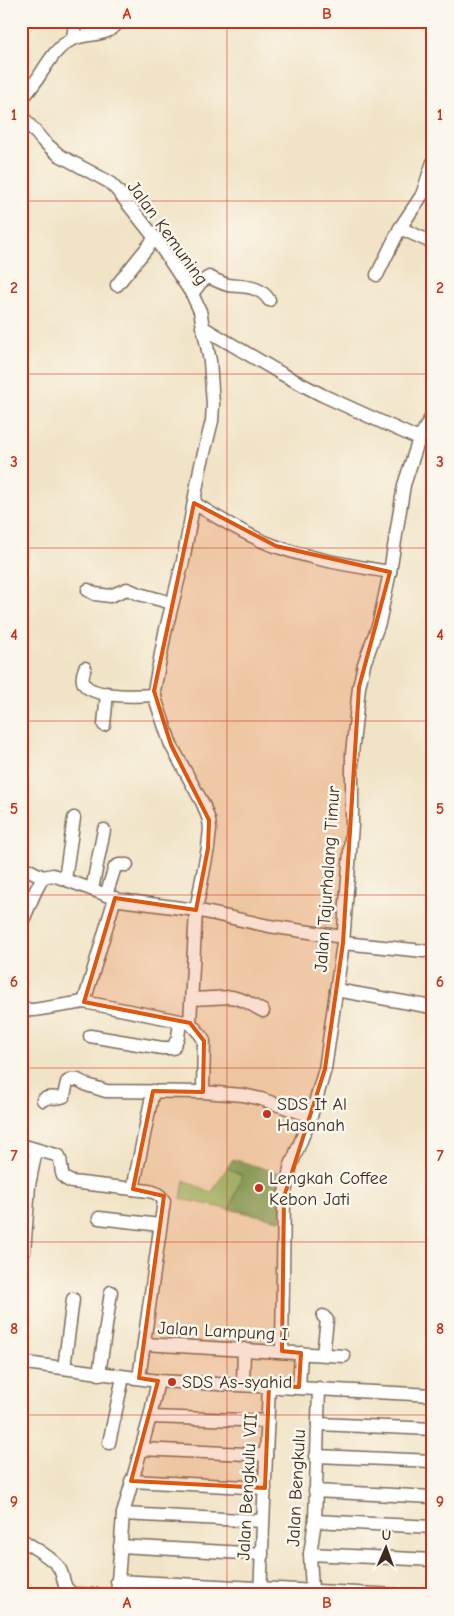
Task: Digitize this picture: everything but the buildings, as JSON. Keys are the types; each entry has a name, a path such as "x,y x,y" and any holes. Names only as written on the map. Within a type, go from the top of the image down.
{"street":[{"path":"73,39 75,21"},
{"path":"21,99 29,92 52,58 62,47 73,39 103,33 115,27 119,21"},
{"name":"Jalan Kemuning","path":"21,115 43,141 59,155 109,182 117,190 154,238 192,294 200,311 210,361 213,404 212,421 200,468 157,671 155,695"},
{"path":"377,275 400,228 422,195 433,162"},
{"path":"400,228 433,243"},
{"path":"117,285 154,238"},
{"path":"192,294 201,282 209,277 227,284 252,288 265,294 269,300"},
{"path":"202,327 322,396 419,439"},
{"name":"Jalan Tajurhalang Timur","path":"282,1351 284,1197 291,1165 311,1116 325,1069 343,940 351,834 352,754 358,687 379,623 390,572 404,485 419,439 433,414"},
{"path":"194,503 228,524 276,546 328,561 390,572"},
{"path":"88,590 95,594 110,596 127,589 172,602"},
{"path":"84,668 82,680 85,685 94,690 131,696 155,695 171,744 203,804 210,829 196,910 192,999 185,1023 173,1048 162,1048 90,1036"},
{"path":"104,725 107,692"},
{"path":"65,879 74,818"},
{"path":"92,890 104,830"},
{"path":"84,1002 111,897 115,867 127,865"},
{"path":"21,866 43,876 53,875 111,897 196,910 343,940 424,951"},
{"path":"22,922 34,892 43,876"},
{"path":"336,990 432,1007"},
{"path":"192,999 232,996 263,1011"},
{"path":"21,1006 28,1010 34,1010 84,1002 185,1023 201,1035 204,1041 203,1092"},
{"path":"43,1100 47,1097 59,1098 64,1096 67,1084 71,1080 78,1080 106,1091 203,1092 242,1095 311,1116"},
{"path":"133,1189 153,1091"},
{"path":"21,1145 60,1156 62,1175 66,1180 155,1192 162,1197 164,1201 139,1378"},
{"path":"21,1252 24,1252 25,1185 36,1150"},
{"path":"100,1218 160,1225"},
{"path":"99,1374 112,1292"},
{"path":"64,1368 73,1299"},
{"path":"323,1316 327,1320 327,1328 323,1354"},
{"name":"Jalan Lampung I","path":"144,1344 344,1356"},
{"path":"243,1385 244,1349"},
{"name":"Jalan Lampung I","path":"299,1387 301,1353"},
{"path":"26,1364 158,1381 433,1395"},
{"path":"109,1442 123,1377"},
{"path":"117,1595 123,1514 158,1381"},
{"name":"Jalan Bengkulu VII","path":"260,1592 269,1386"},
{"name":"Jalan Bengkulu","path":"312,1591 310,1554 315,1521 319,1388"},
{"path":"150,1417 268,1421"},
{"path":"318,1424 433,1429"},
{"path":"140,1449 266,1455"},
{"path":"316,1456 433,1461"},
{"path":"132,1481 265,1488"},
{"path":"315,1491 433,1497"},
{"path":"123,1514 263,1521"},
{"path":"315,1521 433,1527"},
{"path":"21,1539 56,1564 61,1572 64,1585 70,1592 74,1594 108,1595"},
{"path":"120,1546 262,1554"},
{"path":"310,1554 433,1560"},
{"path":"117,1581 260,1592 312,1591 396,1595"}],"highlighted area":[{"path":"194,503 276,546 390,572 359,687 343,943 325,1069 284,1197 282,1351 301,1353 299,1387 269,1386 265,1488 131,1481 158,1381 139,1378 164,1196 133,1189 153,1091 203,1092 204,1041 190,1023 84,1002 115,898 196,910 208,848 209,820 171,745 154,691"}],"green space":[{"path":"233,1159 280,1220 181,1199 184,1180 211,1193"},
{"path":"233,1159 286,1175 280,1220 230,1209 242,1175 227,1168"}],"place":[{"name":"SDS It Al Hasanah","path":"267,1114"},
{"name":"Lengkah Coffee Kebon Jati","path":"259,1188"},
{"name":"SDS As-syahid","path":"172,1382"}]}
